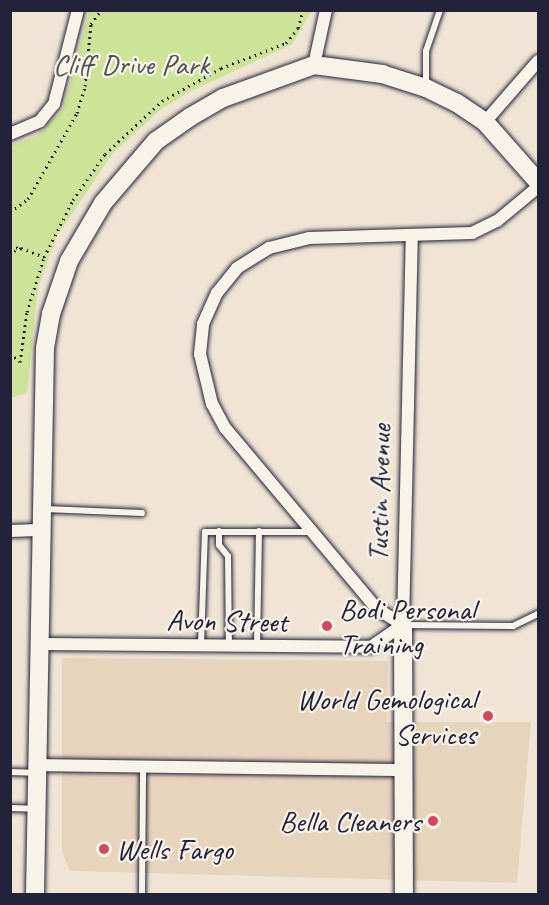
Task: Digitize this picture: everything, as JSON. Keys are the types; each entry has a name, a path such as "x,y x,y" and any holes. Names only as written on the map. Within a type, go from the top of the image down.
{"main road":[{"path":"35,894 44,530 42,383 48,330 69,261 85,230 124,175 156,141 223,98 314,65 382,74 426,88 485,122 538,182"},
{"name":"Tustin Avenue","path":"403,625 406,770 404,894"}],"street":[{"path":"10,134 40,121 54,104 78,10"},
{"path":"314,65 326,10"},
{"path":"485,122 538,61"},
{"path":"403,625 377,609 225,428 212,404 200,354 203,324 217,293 237,268 269,248 309,238 457,235 485,228 538,187"},
{"name":"Tustin Avenue","path":"403,625 412,236"},
{"path":"10,531 44,530"},
{"name":"Avon Street","path":"42,644 371,647 403,625"},
{"path":"39,769 143,766 406,770"}],"lane":[{"path":"426,88 426,51 440,10"},
{"path":"44,508 142,513"},
{"path":"201,646 203,535 219,531 312,532"},
{"path":"219,531 219,545 228,556 229,646"},
{"path":"257,647 259,531"},
{"path":"403,625 513,626 538,614"},
{"path":"142,894 143,766"},
{"path":"10,772 39,769"},
{"path":"10,808 38,810"}],"path":[{"path":"10,212 28,199 77,113 85,86 91,24 101,10"},
{"path":"10,247 21,248 44,257"},
{"path":"10,253 21,248"}],"shaded area":[{"path":"62,658 388,661 387,722 531,722 517,883 70,871 62,852"}],"green space":[{"name":"Cliff Drive Park","path":"89,11 311,11 293,44 187,93 160,110 112,154 56,238 38,289 27,393 11,398 11,145 36,136 63,109"}],"place":[{"name":"Bodi Personal Training","path":"327,626"},
{"name":"World Gemological Services","path":"488,716"},
{"name":"Bella Cleaners","path":"433,821"},
{"name":"Wells Fargo","path":"104,849"}]}
